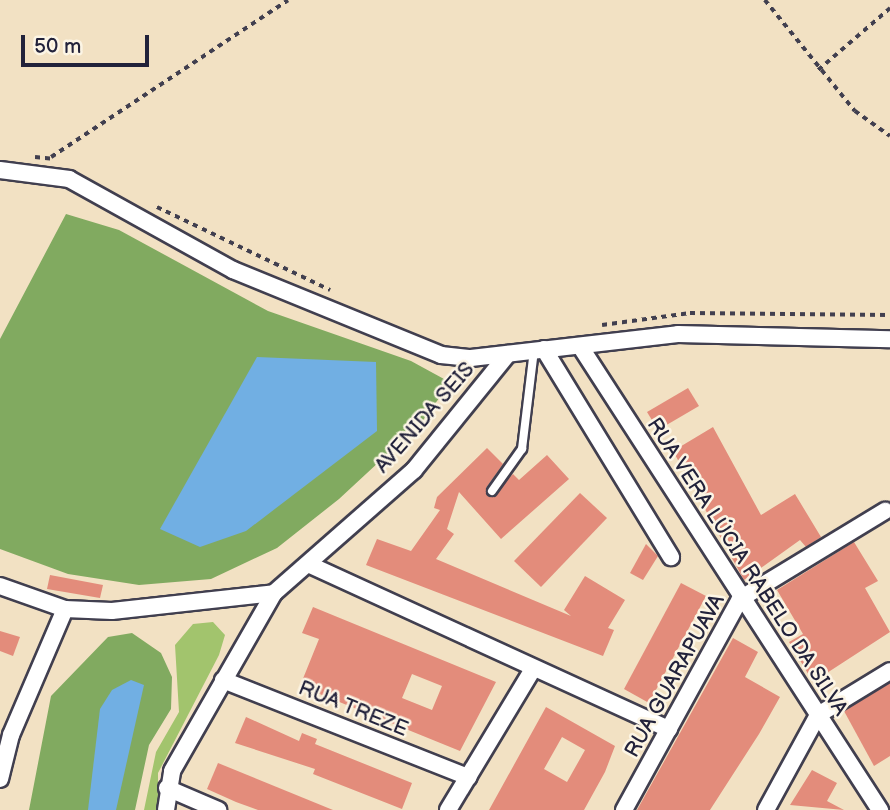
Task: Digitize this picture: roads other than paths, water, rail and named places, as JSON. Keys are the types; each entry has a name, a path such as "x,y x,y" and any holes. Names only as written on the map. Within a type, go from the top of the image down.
{"street":[{"path":"0,170 28,164 69,179 233,270 402,343 471,358 731,333 890,339"},
{"name":"RUA VERA LÚCIA RABELO DA SILVA","path":"580,346 740,599 880,810"},
{"path":"539,350 671,557"},
{"name":"AVENIDA SEIS","path":"167,788 223,680 274,593 414,470 508,354"},
{"name":"RUA GUARAPUAVA","path":"624,810 740,599 885,512"},
{"path":"308,564 669,729"},
{"path":"0,586 65,609 111,611 274,593"},
{"path":"0,779 6,733 65,609"},
{"path":"448,810 533,669"},
{"path":"766,810 818,715 890,671"},
{"name":"RUA TREZE","path":"223,680 468,777"},
{"path":"166,810 167,788 218,810"}],"lane":[{"path":"492,491 522,449 539,350"}],"water":[{"path":"257,357 376,362 377,431 246,531 200,547 160,529"},
{"path":"131,680 144,685 116,810 88,810 100,709 112,690"}]}
